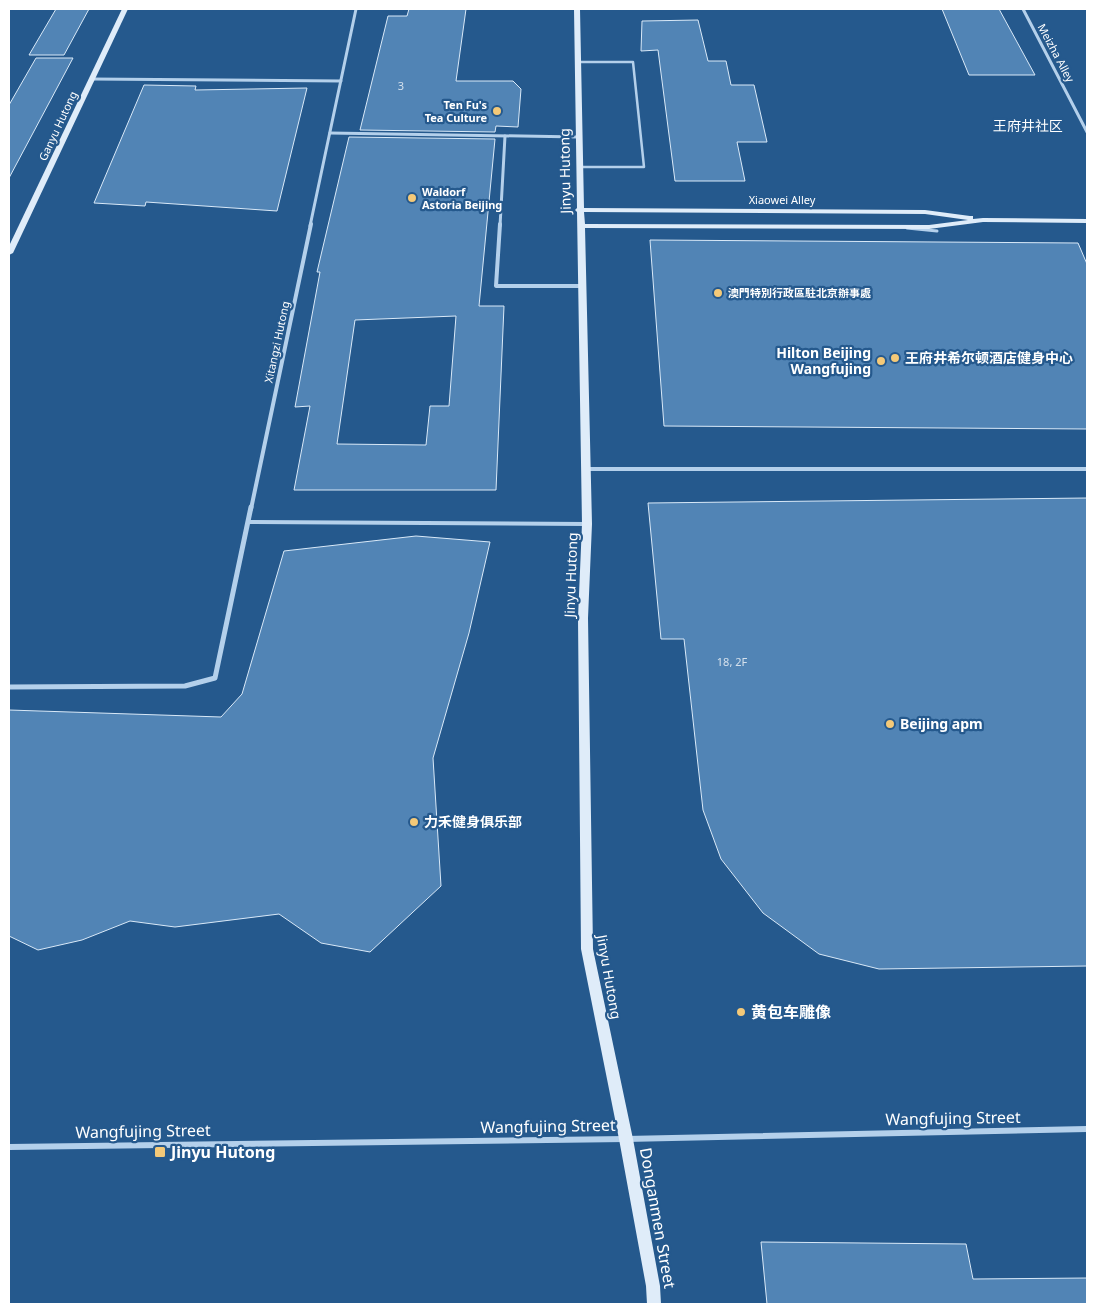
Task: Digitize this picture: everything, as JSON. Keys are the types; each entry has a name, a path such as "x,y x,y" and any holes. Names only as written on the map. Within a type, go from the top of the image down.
{"street":[{"name":"Ganyu Hutong","path":"9,253 125,9"},
{"name":"Xitangzi Hutong","path":"9,687 184,686 215,678 356,9"},
{"name":"Jinyu Hutong","path":"576,9 587,524 583,618 587,949 626,1139"},
{"name":"Meizha Alley","path":"1022,9 1087,132"},
{"path":"91,78 341,81"},
{"path":"330,132 578,137"},
{"path":"505,136 496,286 582,286"},
{"name":"Xiaowei Alley","path":"579,210 925,212 983,220 1087,221"},
{"name":"Xiaowei Alley","path":"580,226 929,228 983,220"},
{"path":"586,469 1087,469"},
{"name":"Wangfujing Street","path":"9,1147 626,1139 1087,1129"},
{"name":"Donganmen Street","path":"626,1139 653,1286 654,1304"}],"lane":[{"path":"577,62 633,62 644,168 579,167"},
{"path":"902,227 937,231"},
{"path":"248,522 587,524"}],"building":[{"path":"56,9 89,9 64,55 29,55"},
{"path":"409,9 466,9 456,81 513,81 521,89 518,127 496,126 495,132 360,130 388,16 407,16"},
{"path":"942,9 999,9 1035,75 969,75"},
{"path":"698,20 708,61 726,61 731,85 754,85 767,142 737,142 745,181 675,181 658,50 641,51 642,21"},
{"path":"36,58 73,58 9,178 9,105"},
{"path":"144,85 196,86 195,90 307,88 277,211 146,202 145,206 94,203"},
{"path":"349,137 495,139 479,306 504,306 496,490 294,490 310,406 295,407 320,272 317,272","holes":["456,316 449,406 430,406 426,445 337,444 355,320"]},
{"path":"650,240 1078,243 1087,264 1087,429 664,426"},
{"name":"Beijing apm","path":"1087,498 1087,966 879,969 819,954 763,913 721,859 703,810 684,639 661,639 648,503"},
{"path":"416,536 490,542 469,633 433,758 441,886 370,952 321,943 279,914 175,927 130,921 82,940 38,950 9,936 9,710 221,717 242,694 284,551"},
{"path":"761,1242 966,1244 973,1279 1087,1278 1087,1304 767,1304"}],"place":[{"name":"Ten Fu's Tea Culture","path":"497,111"},
{"name":"Waldorf Astoria Beijing","path":"412,198"},
{"name":"澳門特別行政區駐北京辦事處","path":"718,293"},
{"name":"王府井希尔顿酒店健身中心","path":"895,358"},
{"name":"Hilton Beijing Wangfujing","path":"881,361"},
{"name":"Beijing apm","path":"890,724"},
{"name":"力禾健身俱乐部","path":"414,822"},
{"name":"黄包车雕像","path":"741,1012"},
{"name":"Jinyu Hutong","path":"160,1152"}],"district":[{"name":"王府井社区","path":"1028,126"}]}
